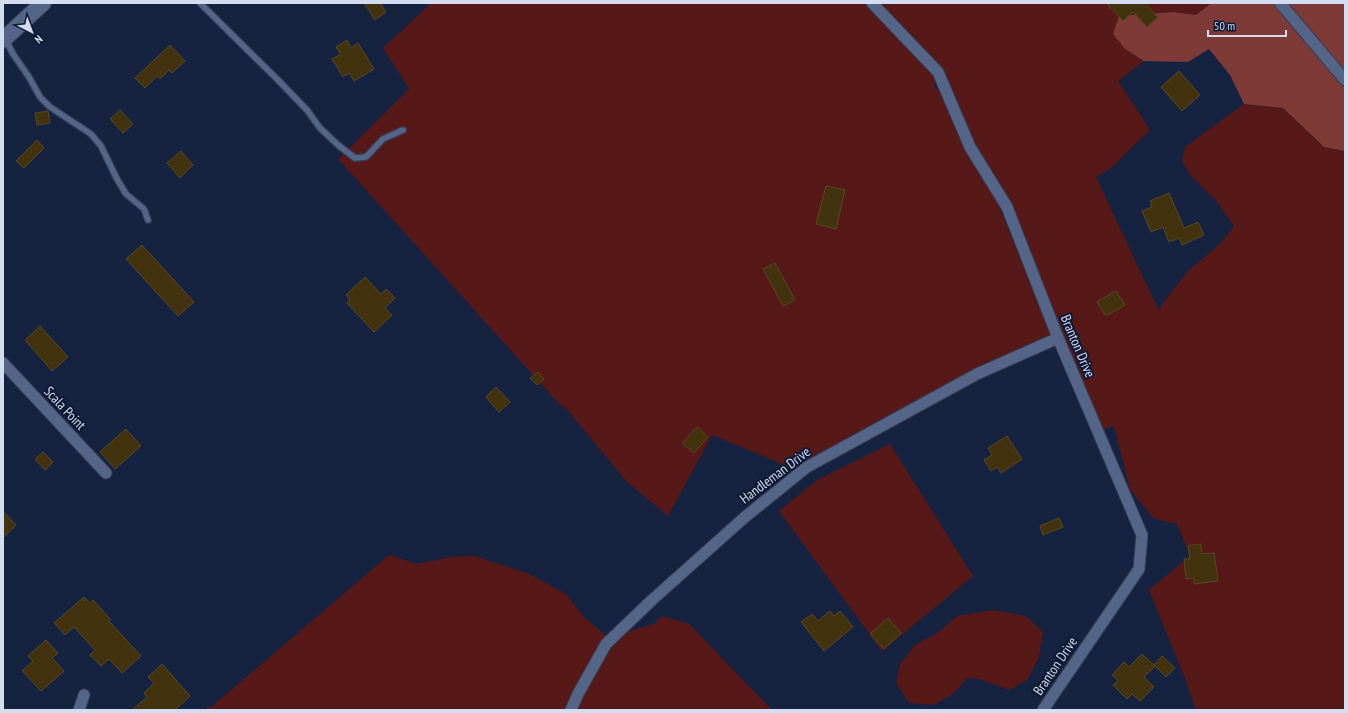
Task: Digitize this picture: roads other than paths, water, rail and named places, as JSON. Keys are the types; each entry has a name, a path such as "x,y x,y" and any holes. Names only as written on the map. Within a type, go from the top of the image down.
{"street":[{"path":"4,39 43,3"},
{"name":"Branton Drive","path":"872,3 938,72 970,148 1007,207 1058,338 1142,535 1139,569 1043,710"},
{"path":"1280,3 1345,80"},
{"name":"Handleman Drive","path":"571,710 578,694 606,644 652,600 745,517 807,467 977,374 1058,338"},
{"name":"Scala Point","path":"3,363 106,473"},
{"path":"79,710 84,696"}],"lane":[{"path":"200,3 278,79 307,110 320,128 355,158 366,157 383,139 403,130"},
{"path":"4,39 29,77 40,97 50,107 91,134 101,146 126,194 144,209 148,220"}]}
